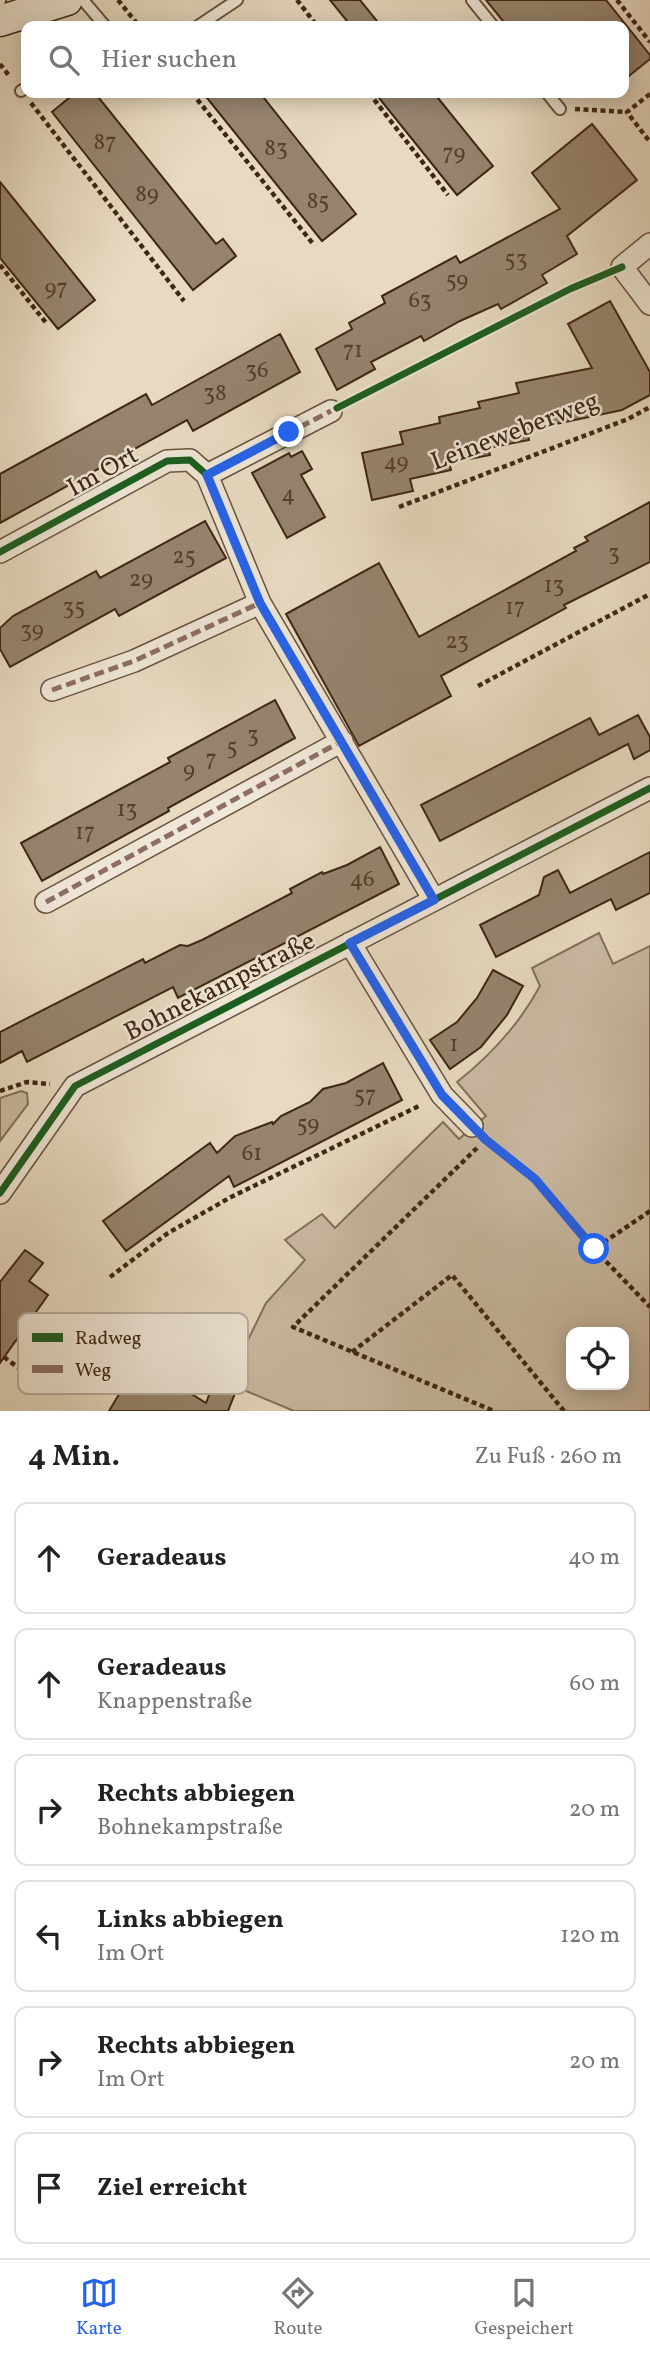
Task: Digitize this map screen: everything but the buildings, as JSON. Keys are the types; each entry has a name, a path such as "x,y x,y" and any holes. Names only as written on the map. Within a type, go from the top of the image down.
{"street":[{"path":"1,9 67,0"},
{"path":"650,244 622,267 650,304"},
{"path":"331,411 207,475 260,603 434,900"},
{"name":"Im Ort","path":"0,552 167,460 190,460 207,475"},
{"path":"52,690 134,661 260,603"},
{"path":"46,902 342,741"},
{"name":"Bohnekampstraße","path":"1,1191 75,1086 650,788"},
{"path":"350,943 442,1095 479,1133"}],"lane":[{"path":"83,0 101,21"},
{"path":"206,21 237,0"},
{"path":"472,0 489,21"},
{"path":"551,98 560,109"}],"path":[{"path":"118,0 135,21"},
{"path":"297,0 313,21"},
{"path":"617,0 650,41"},
{"path":"0,64 21,87"},
{"path":"560,109 627,113 650,94"},
{"path":"30,98 184,301"},
{"path":"196,98 314,245"},
{"path":"373,98 448,195"},
{"path":"627,113 650,142"},
{"path":"0,265 47,324"},
{"path":"478,686 650,594"},
{"path":"0,1091 27,1082 75,1086"},
{"path":"110,1277 168,1233 232,1197 442,1095"},
{"path":"494,1411 293,1327 479,1133 535,1179 594,1249 650,1307"},
{"path":"594,1249 650,1211"},
{"path":"352,1352 452,1275 564,1411"},
{"path":"4,1357 18,1368"}],"shaded area":[{"path":"599,933 613,964 650,946 650,1411 294,1411 248,1392 248,1340 266,1303 305,1260 285,1240 322,1214 335,1228 443,1122 459,1139 486,1116 457,1082 503,1038 540,986 532,968"},
{"path":"21,1091 27,1093 28,1104 0,1141 0,1098"}],"marked path":[{"path":"207,475 331,411"},
{"path":"52,690 134,661 260,603"},
{"path":"46,902 342,741"}],"cycle path":[{"path":"337,408 570,289 622,267"},
{"path":"0,552 167,461 190,460 207,475 260,603 434,900"},
{"path":"0,1193 75,1086 650,788"}],"route":[{"path":"289,432 207,475 260,603 434,900 350,943 442,1095 486,1140 535,1179 594,1249"}]}
